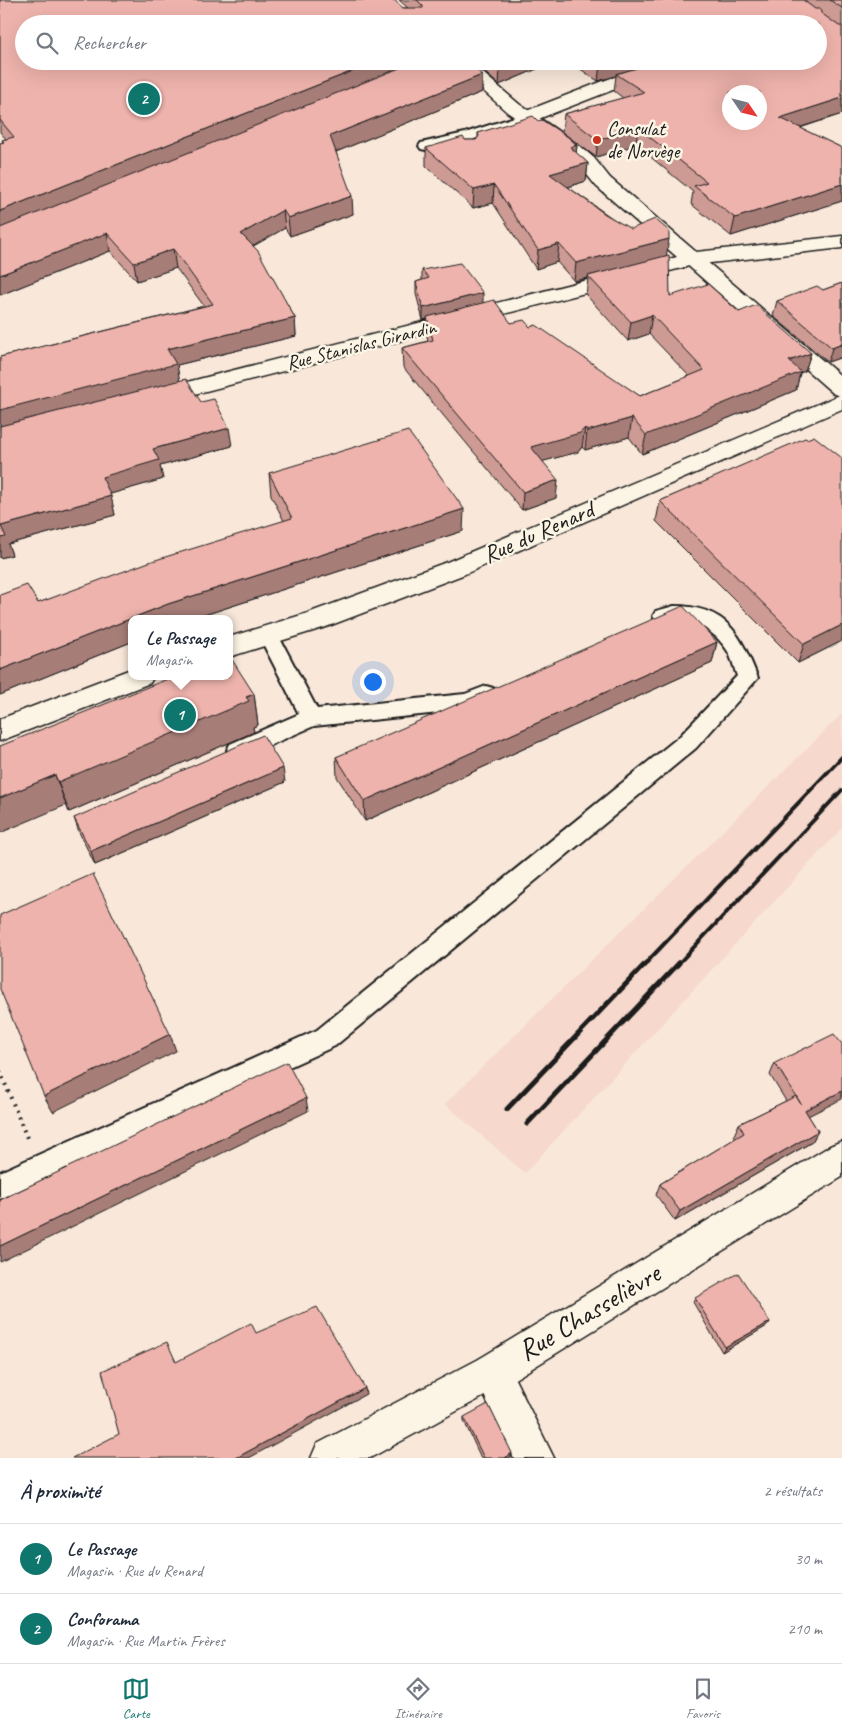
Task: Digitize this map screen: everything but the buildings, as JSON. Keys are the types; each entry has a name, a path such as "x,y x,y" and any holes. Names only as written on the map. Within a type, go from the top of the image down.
{"street":[{"path":"458,70 541,126 587,162 603,182 842,389"},
{"path":"527,117 617,82 660,70"},
{"name":"Rue Stanislas Girardin","path":"134,403 692,259 842,242"},
{"name":"Rue du Renard","path":"233,646 317,620 456,568 842,401"},
{"path":"0,730 131,680"},
{"name":"Rue Chasselièvre","path":"331,1458 492,1372 842,1158"},
{"path":"492,1372 534,1458"}],"lane":[{"path":"426,146 469,136 527,117"},
{"path":"469,136 464,144 470,153"},
{"path":"0,1186 326,1038 688,742 748,678 740,654 721,630 697,615 672,612 645,624"},
{"path":"268,634 311,718"},
{"path":"220,758 311,718 468,702 504,687"}],"path":[{"path":"0,1071 39,1168"}],"shaded area":[{"path":"842,714 842,828 525,1173 445,1104"}],"railway":[{"path":"645,964 842,757"},
{"path":"678,964 842,790"},
{"path":"507,1109 646,963"},
{"path":"527,1124 679,963"}],"place":[{"name":"Conforama","path":"144,99"},
{"name":"Consulat de Norvège","path":"597,140"},
{"name":"Le Passage","path":"180,715"}]}
